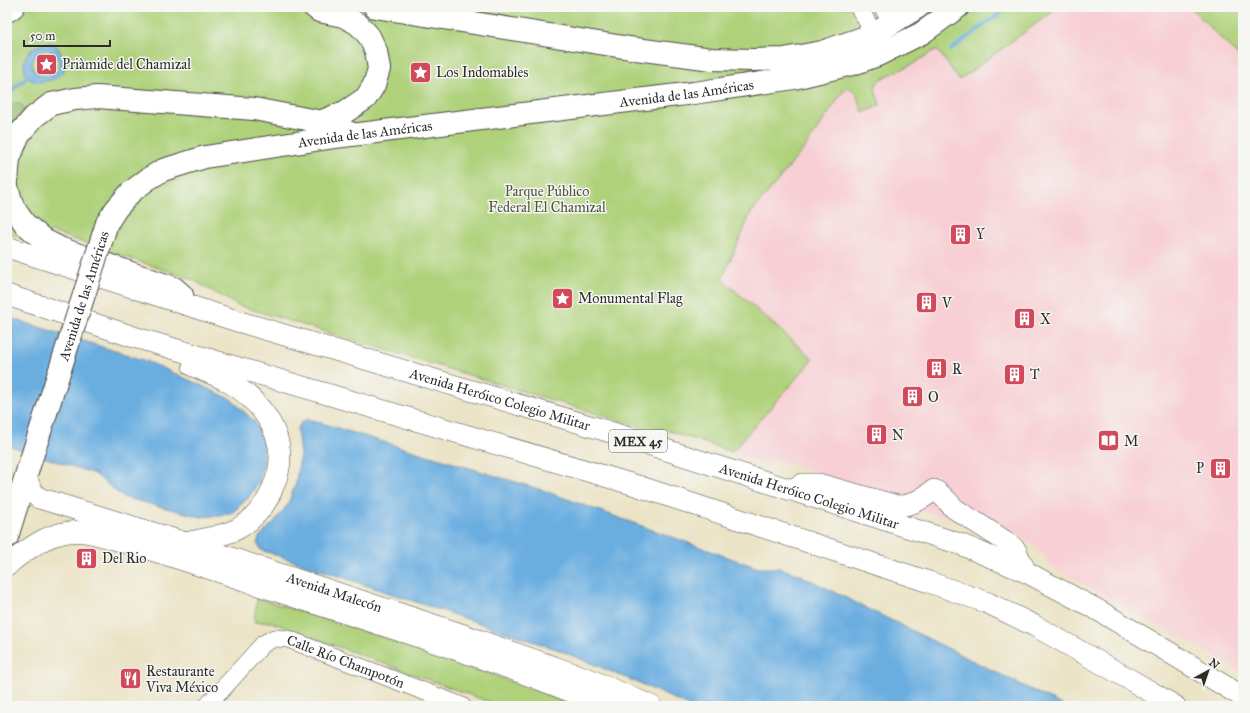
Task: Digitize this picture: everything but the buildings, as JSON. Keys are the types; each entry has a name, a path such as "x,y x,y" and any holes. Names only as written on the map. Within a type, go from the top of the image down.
{"highway":[{"path":"7,11 13,7"},
{"path":"250,150 345,112 366,98 374,84 379,69 376,51 369,36 358,24 343,16 319,11 314,7"},
{"name":"Avenida de las Américas","path":"376,7 636,49 712,59 753,60 784,59 822,52 874,34 887,15 918,7"},
{"name":"Avenida de las Américas","path":"8,530 107,223 116,209 131,192 148,178 163,170 205,157 250,150 355,134 694,93 794,78 856,63 878,55 922,33 958,7"},
{"path":"7,182 9,159 19,134 34,117 51,104 74,99 97,97 254,109 322,122 355,134"},
{"path":"7,187 14,207 25,224 44,240 62,248 174,288 182,295 184,303"}],"main road":[{"name":"Avenida Heróico Colegio Militar","path":"7,247 252,325 607,431 960,544 1026,572 1096,609 1243,697"},
{"path":"7,296 134,337 638,486 929,582 988,603 1036,626 1175,706"},
{"path":"134,337 170,356 227,381 242,391 264,413 279,444 280,459 276,482 270,496 260,510 247,522 233,531 186,543"},
{"name":"Avenida Malecón","path":"27,473 30,489 38,498 186,543 547,664 591,680 651,706"},
{"path":"789,490 803,484 819,484 898,506 904,506 921,499 934,490 942,495 955,509 1015,549 1026,572"},
{"name":"Avenida Malecón","path":"7,566 41,540 54,535 84,531 165,555 438,643 533,676 606,706"}],"street":[{"path":"858,7 874,34"},
{"name":"Calle Río Champotón","path":"207,706 263,644 274,638 288,640 462,706"}],"shaded area":[{"path":"1059,7 1243,7 1243,674 1223,661 1052,567 1047,562 1044,555 1029,542 972,508 961,520 917,510 900,500 772,458 767,465 732,452 813,359 722,279 751,213 806,146 844,89 851,89 856,93 864,113 877,83 882,79 913,64 937,49 959,80"}],"green space":[{"name":"Parque Público Federal El Chamizal","path":"7,7 1059,7 959,80 937,49 913,64 881,79 877,83 875,89 880,105 863,113 856,93 851,89 844,90 806,146 751,213 722,279 813,359 732,452 663,429 651,430 237,305 191,279 52,232 29,240 7,233"},
{"path":"1190,7 1243,7 1243,58 1241,59"},
{"path":"12,103 19,103 25,108 24,113 7,134 7,107"},
{"path":"257,598 457,662 574,706 500,706 271,622 254,622"}],"water":[{"path":"46,43 55,44 62,55 65,67 64,70 59,76 42,82 32,81 28,78 7,96 7,93 27,77 24,65 27,55 30,51","holes":["43,50 50,50 58,59 60,65 59,68 51,75 44,76 37,74 32,64 34,58"]},
{"path":"7,317 147,361 231,399 254,421 263,441 264,460 259,482 248,498 231,514 201,517 123,497 95,474 7,445"},
{"path":"308,419 542,490 758,568 779,568 798,574 1064,706 689,706 641,684 559,650 261,550 257,543 260,536 275,521 288,504 296,483 300,456 297,429 301,423"}],"waterway":[{"path":"951,50 1008,7"},
{"path":"7,93 27,76"}],"place":[{"name":"Priàmide del Chamizal","path":"46,64"},
{"name":"Los Indomables","path":"420,72"},
{"name":"Y","path":"960,234"},
{"name":"Monumental Flag","path":"562,298"},
{"name":"V","path":"927,303"},
{"name":"X","path":"1024,319"},
{"name":"R","path":"937,369"},
{"name":"T","path":"1015,374"},
{"name":"O","path":"913,397"},
{"name":"N","path":"876,435"},
{"name":"M","path":"1109,441"},
{"name":"P","path":"1220,468"},
{"name":"Del Rio","path":"87,558"},
{"name":"Restaurante Viva México","path":"130,679"}]}
